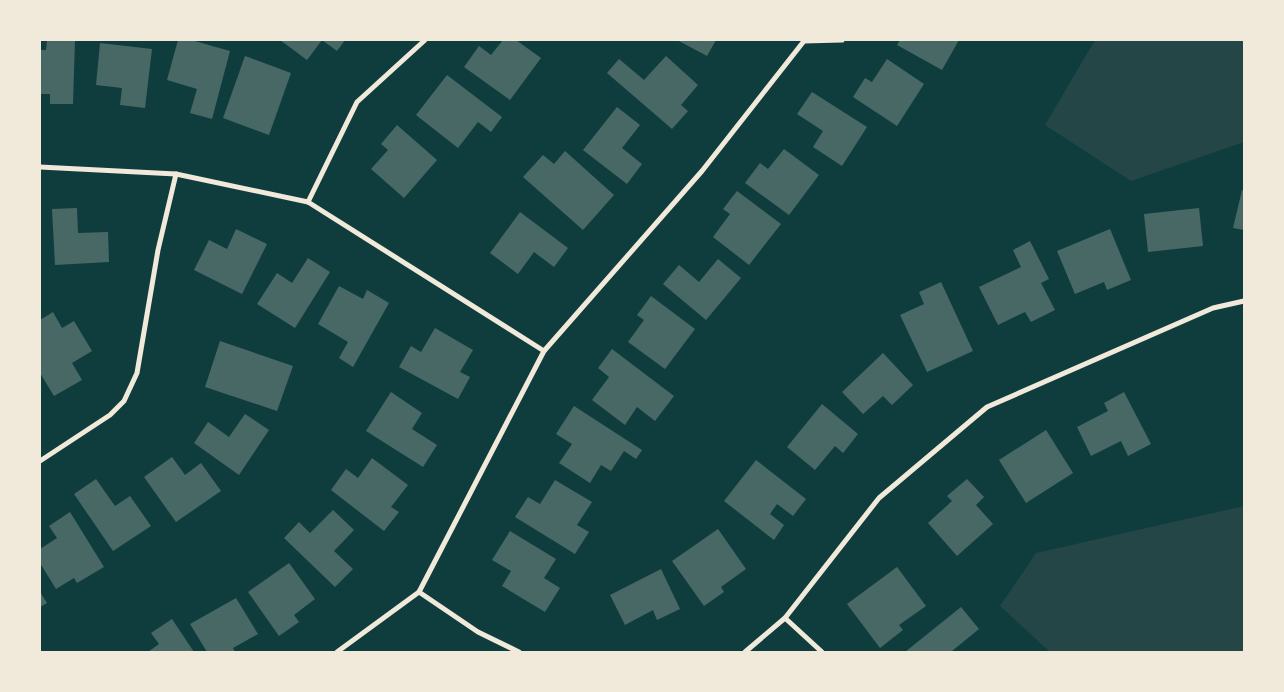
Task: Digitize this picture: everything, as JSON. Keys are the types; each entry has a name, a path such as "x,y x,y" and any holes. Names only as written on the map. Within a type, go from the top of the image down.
{"street":[{"path":"308,202 357,102 425,40"},
{"path":"337,652 419,592 544,351 702,171 804,40 842,40"},
{"path":"40,167 176,174 308,202 544,351"},
{"path":"40,460 110,415 124,401 132,387 137,373 158,250 176,174"},
{"path":"745,652 785,618 878,498 987,406 1212,308 1244,301"},
{"path":"419,592 478,632 519,652"},
{"path":"785,618 822,652"}],"shaded area":[{"path":"1095,40 1244,40 1244,142 1131,181 1045,125"},
{"path":"1244,506 1244,652 1050,652 1000,606 1036,553"}],"building":[{"path":"47,40 75,40 73,104 50,104 50,94 40,94 40,50 46,50"},
{"path":"178,40 191,40 230,51 212,119 190,113 197,89 167,80"},
{"path":"280,40 322,40 307,60"},
{"path":"322,40 345,40 337,51"},
{"path":"503,40 516,40 541,58 510,100 464,67 479,46 491,55"},
{"path":"677,40 716,40 707,56"},
{"path":"900,40 959,40 942,70 897,45"},
{"path":"100,43 152,49 145,108 120,105 122,88 96,85"},
{"path":"245,56 291,73 269,135 223,118"},
{"path":"666,56 698,85 681,105 688,111 672,129 607,73 619,59 644,80"},
{"path":"887,59 924,84 897,126 853,97 865,78 872,82"},
{"path":"447,75 502,117 491,132 478,122 458,148 416,115"},
{"path":"812,92 867,127 842,166 813,147 823,131 797,114"},
{"path":"617,107 640,125 622,148 642,164 627,184 583,150"},
{"path":"397,125 437,160 404,198 371,169 388,150 381,144"},
{"path":"784,149 819,175 789,215 745,183 760,163 768,169"},
{"path":"565,151 614,195 583,230 523,177 543,155 554,164"},
{"path":"1242,190 1244,191 1244,230 1233,228"},
{"path":"737,191 781,224 749,265 713,237 730,214 723,209"},
{"path":"77,208 78,233 108,232 109,262 55,265 52,209"},
{"path":"1199,208 1203,246 1148,252 1144,214"},
{"path":"520,212 568,248 554,267 534,252 518,274 490,253"},
{"path":"236,229 267,244 242,294 194,270 209,240 227,249"},
{"path":"1110,229 1131,280 1107,290 1104,282 1075,294 1057,251"},
{"path":"1030,241 1049,279 1041,283 1055,310 1031,322 1025,312 998,325 979,287 1021,267 1013,250"},
{"path":"308,258 330,272 295,328 257,304 277,273 292,283"},
{"path":"718,259 741,278 706,320 663,284 679,265 699,282"},
{"path":"941,282 973,351 927,372 900,315 924,304 919,292"},
{"path":"339,286 363,299 367,290 389,303 353,367 339,358 348,342 318,324"},
{"path":"651,296 695,329 665,369 628,342 644,320 637,315"},
{"path":"53,312 62,328 74,321 92,351 72,363 82,380 54,396 40,373 40,320"},
{"path":"435,328 473,350 460,372 470,377 458,399 399,367 411,346 421,352"},
{"path":"220,341 293,366 277,411 205,387"},
{"path":"612,349 674,396 655,421 637,407 625,425 592,400 609,377 598,368"},
{"path":"883,353 913,385 892,405 883,396 863,414 842,392"},
{"path":"391,392 422,413 412,429 437,445 423,467 366,431"},
{"path":"1124,392 1151,444 1128,456 1121,441 1091,456 1077,427 1108,411 1104,403"},
{"path":"822,404 858,434 843,453 835,446 815,470 787,447"},
{"path":"574,406 642,450 636,459 624,451 611,471 601,465 590,483 559,463 572,444 556,434"},
{"path":"245,414 269,430 239,475 194,443 208,422 229,437"},
{"path":"1046,430 1073,473 1026,503 999,460"},
{"path":"172,457 185,475 201,463 221,491 176,522 144,477"},
{"path":"372,458 408,485 391,507 399,512 384,531 331,490 346,469 358,478"},
{"path":"756,460 806,499 793,516 777,504 770,514 784,525 774,540 724,501"},
{"path":"96,479 115,506 130,496 151,526 113,551 74,494"},
{"path":"967,479 984,497 976,505 993,524 957,556 928,523 952,501 947,496"},
{"path":"555,480 592,502 577,525 589,532 575,554 515,517 528,497 540,504"},
{"path":"333,510 354,530 334,551 353,569 335,587 284,538 299,522 310,533"},
{"path":"70,512 104,567 77,583 74,578 56,589 40,563 40,549 57,538 49,526"},
{"path":"718,529 746,569 721,587 724,592 704,606 672,561"},
{"path":"510,531 556,559 544,578 560,588 545,612 502,586 511,571 492,560"},
{"path":"289,563 315,599 294,615 299,622 279,636 248,592"},
{"path":"897,567 926,606 899,625 903,630 880,648 847,604"},
{"path":"661,569 680,609 657,620 653,610 625,625 610,595"},
{"path":"40,592 47,603 40,607"},
{"path":"236,598 258,634 233,648 235,652 207,652 190,624"},
{"path":"961,607 979,629 953,652 905,652"},
{"path":"172,619 194,652 148,652 159,644 151,633"}]}
